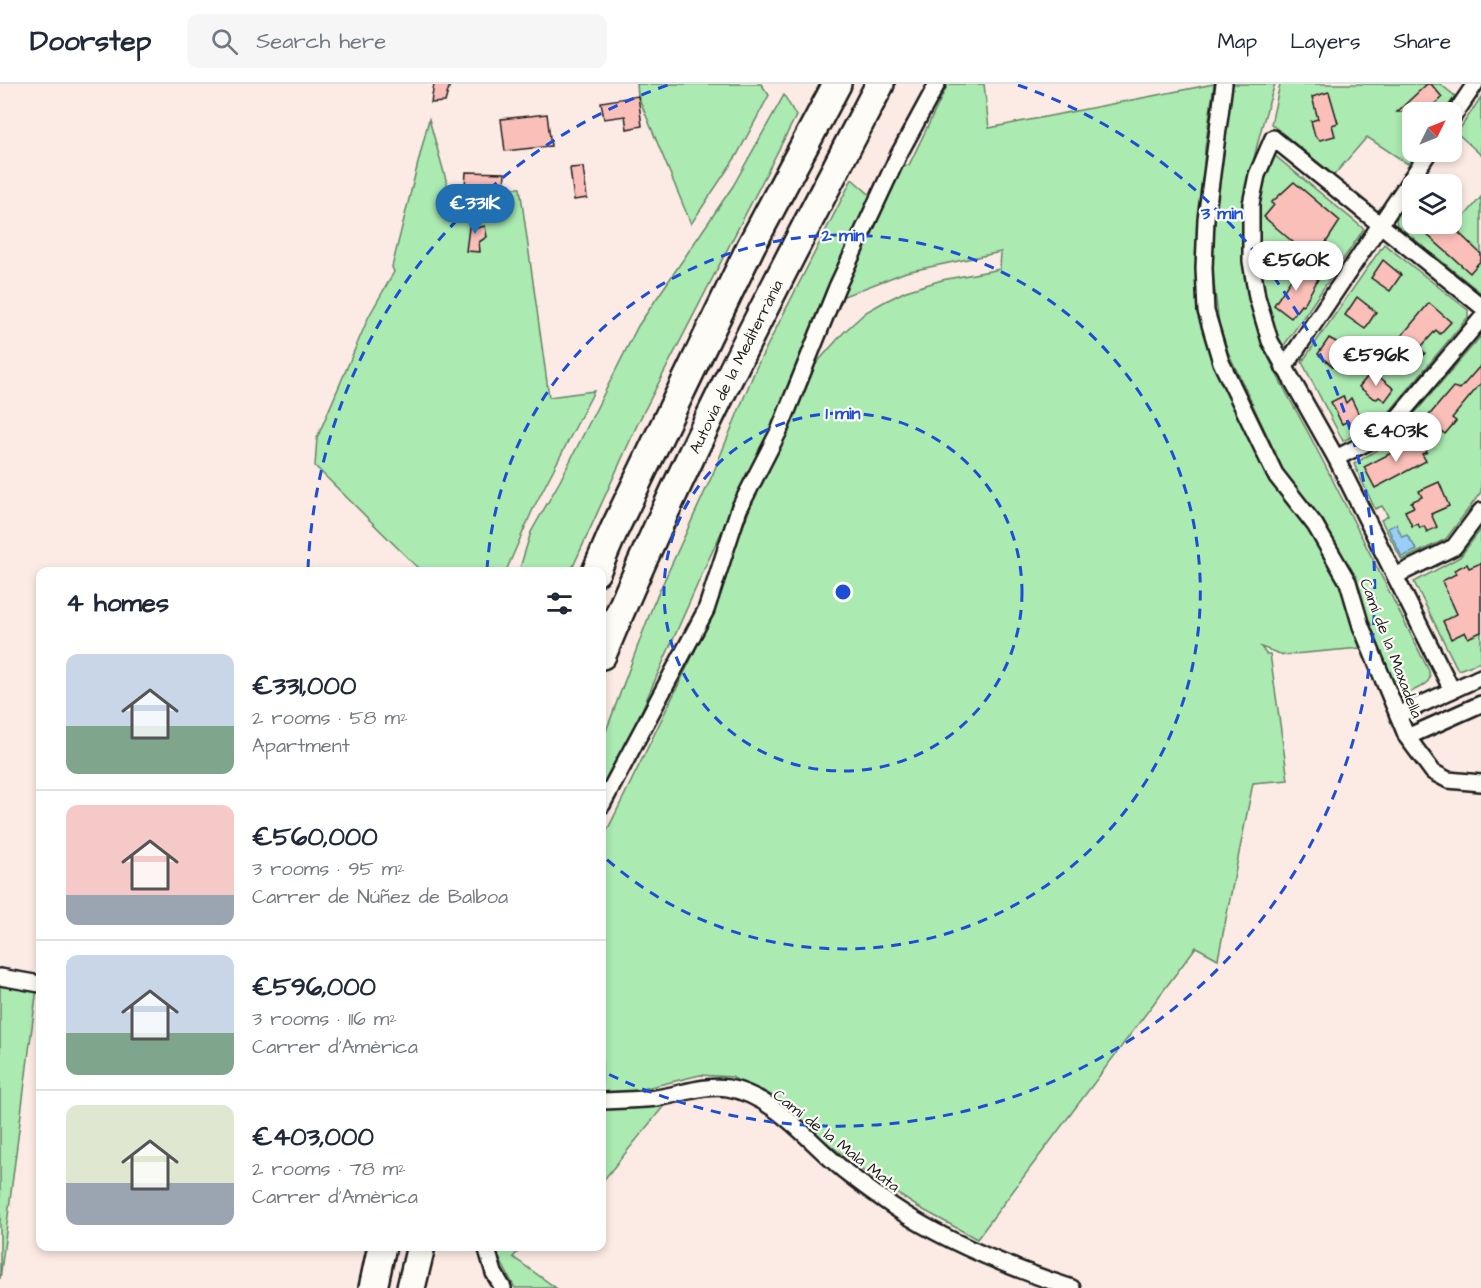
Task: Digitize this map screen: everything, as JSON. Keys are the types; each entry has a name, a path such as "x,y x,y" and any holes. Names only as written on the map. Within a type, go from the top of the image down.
{"highway":[{"path":"598,567 619,519 751,246 837,84"},
{"name":"Autovia de la Mediterrània","path":"606,645 649,540 784,269 880,84"},
{"path":"373,1288 381,1251"},
{"path":"411,1288 420,1251"}],"street":[{"path":"606,798 706,610 739,509 779,430 837,287 899,154 937,84"},
{"name":"Camí de la Maxadella","path":"1224,84 1206,219 1204,268 1206,311 1221,362 1275,474 1315,525 1348,582 1361,626 1407,737 1433,772 1448,780 1481,783"},
{"path":"1460,102 1467,87"},
{"path":"1452,690 1397,575 1336,458 1270,341 1257,297 1251,261 1251,204 1257,175 1273,138 1481,306"},
{"path":"1284,368 1423,162"},
{"path":"1336,458 1384,434 1481,319"},
{"path":"1397,575 1454,548 1481,512"},
{"path":"1398,715 1481,677"},
{"path":"1407,737 1481,704"},
{"path":"0,977 36,983"},
{"name":"Camí de la Mala Mata","path":"606,1101 655,1098 712,1088 729,1088 753,1097 774,1110 846,1172 895,1208 928,1227 1027,1272 1072,1288"},
{"path":"487,1251 494,1273 503,1288"}],"green space":[{"path":"637,84 761,84 769,95 737,155 691,224 638,96"},
{"path":"948,84 984,84 989,128 1214,84 1205,148 1198,279 1272,482 1320,541 1340,576 1360,648 1283,655 1261,647 1266,654 1270,654 1288,780 1253,783 1218,959 1196,947 977,1239 918,1207 871,1177 776,1103 732,1077 700,1075 634,1091 606,1094 606,833 695,651 759,485 800,390 814,366 844,332 866,312 906,291 942,280 1000,269 1001,252 906,272 839,298 860,249 902,166 909,165"},
{"path":"1233,84 1275,84 1253,162 1246,213 1246,266 1253,314 1266,353 1429,671 1430,678 1426,684 1400,698 1378,651 1357,588 1323,520 1288,480 1228,352 1219,324 1210,252 1225,126"},
{"path":"1280,84 1440,84 1455,96 1451,102 1402,102 1402,160 1367,137 1334,175 1271,124"},
{"path":"784,95 796,116 638,423 573,567 520,567 531,532 560,481 638,326 733,186"},
{"path":"1481,97 1481,155 1462,138 1462,126"},
{"path":"429,119 448,187 520,188 549,397 594,391 533,509 508,567 417,567 315,466 317,438 369,316 394,272 392,267"},
{"path":"1270,154 1364,229 1283,347 1280,347 1269,315 1257,264 1255,229 1257,205"},
{"path":"852,179 877,201 706,565 606,791 606,731 653,605 712,476 756,368"},
{"path":"1481,197 1481,293 1408,234 1462,234 1462,219"},
{"path":"1402,211 1402,229 1397,225 1396,219"},
{"path":"1384,244 1468,310 1468,317 1381,422 1343,441 1302,362"},
{"path":"1481,336 1481,492 1446,539 1402,560 1381,520 1388,516 1382,506 1375,509 1354,464 1390,442"},
{"path":"1481,529 1481,662 1458,670 1414,582 1460,557"},
{"path":"0,982 36,988 36,996 0,1279"},
{"path":"667,1102 606,1177 606,1105"},
{"path":"495,1251 519,1251 513,1257 556,1288 515,1288"}],"water":[{"path":"1396,524 1402,537 1407,535 1417,550 1402,557 1388,528"}],"building":[{"path":"434,84 450,84 445,102 431,103"},
{"path":"1427,84 1431,84 1442,97 1437,102 1408,102"},
{"path":"1329,92 1338,123 1332,125 1335,136 1320,140 1315,136 1311,121 1318,119 1312,97"},
{"path":"638,96 642,126 627,129 625,116 604,119 601,102"},
{"path":"547,114 551,146 505,151 501,119"},
{"path":"583,167 587,198 574,200 570,168"},
{"path":"466,172 505,173 504,188 465,187"},
{"path":"1294,182 1340,221 1323,247 1321,245 1310,257 1264,217 1274,205 1271,203"},
{"path":"471,212 475,212 477,228 485,226 487,237 479,242 480,252 466,251"},
{"path":"1426,234 1460,234 1481,254 1481,260 1470,273"},
{"path":"1383,260 1401,275 1390,291 1371,278"},
{"path":"1300,266 1318,279 1303,306 1301,305 1291,318 1274,305"},
{"path":"1357,297 1376,312 1365,329 1345,315"},
{"path":"1429,303 1451,322 1440,334 1436,330 1420,348 1425,353 1415,365 1410,361 1407,364 1389,351"},
{"path":"1329,338 1351,350 1336,369 1318,354"},
{"path":"1481,365 1481,383 1452,418 1456,421 1445,434 1426,419 1453,387 1460,389"},
{"path":"1372,371 1394,389 1385,401 1379,397 1373,398 1359,387"},
{"path":"1343,396 1346,403 1351,398 1362,421 1351,427 1348,421 1342,424 1331,402"},
{"path":"1420,438 1427,452 1422,454 1426,461 1375,488 1364,467"},
{"path":"1439,482 1449,506 1431,514 1437,527 1427,532 1424,526 1420,528 1418,524 1412,526 1405,511 1414,507 1411,502 1422,497 1419,491"},
{"path":"1481,563 1481,632 1468,638 1465,632 1451,639 1443,621 1457,614 1442,581 1456,574 1454,570 1467,564 1469,568"}]}
